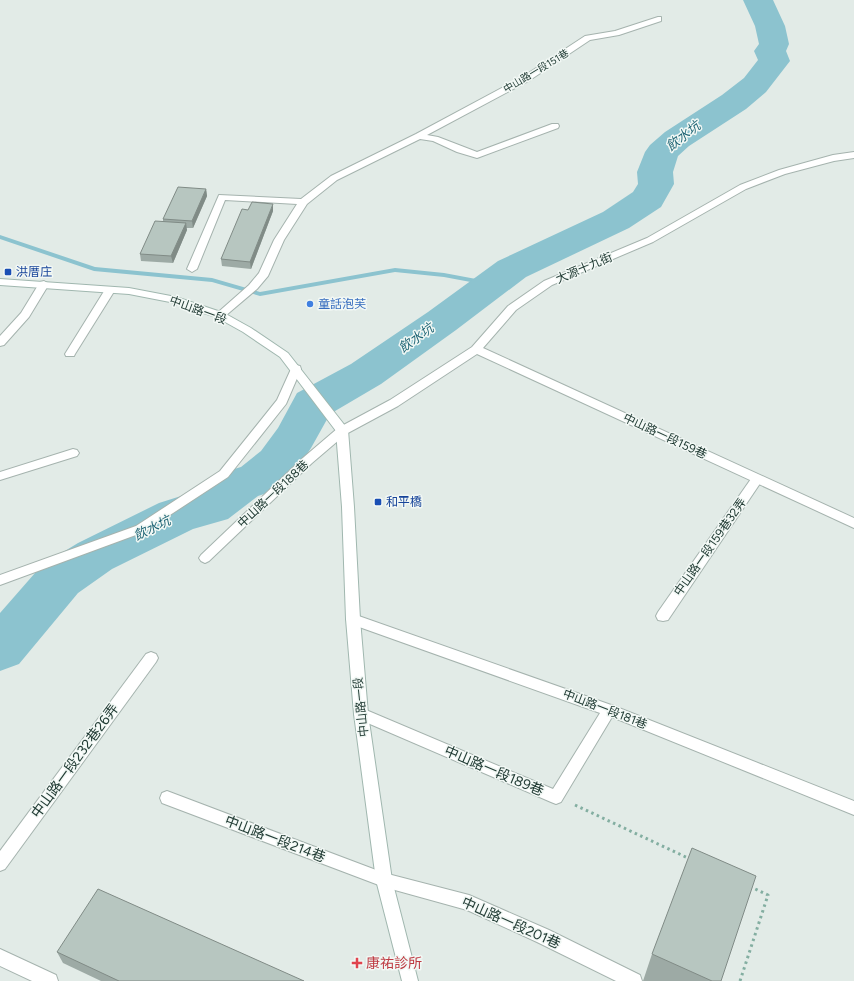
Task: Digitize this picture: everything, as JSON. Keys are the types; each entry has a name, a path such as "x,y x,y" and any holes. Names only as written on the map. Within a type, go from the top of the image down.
{"street":[{"name":"中山路一段151巷","path":"220,315 253,287 264,274 279,240 303,202 334,178 419,136 527,78 588,38 616,33 658,19"},
{"path":"419,136 435,139 460,150 477,155 555,126"},
{"name":"大源十九街","path":"342,430 394,403 476,349 512,308 548,283 650,240 743,187 782,172 833,158 854,155"},
{"path":"192,269 222,197 303,202"},
{"name":"中山路一段","path":"0,282 110,290 172,299 220,315 248,330 284,355 296,369"},
{"path":"0,343 25,315 44,284"},
{"path":"70,354 110,290"},
{"name":"中山路一段159巷","path":"476,349 854,523"},
{"path":"0,580 140,529 224,474 282,401 296,369 342,430"},
{"name":"中山路一段","path":"342,430 348,507 353,619 361,714 384,880 410,981"},
{"name":"中山路一段188巷","path":"205,558 308,460 342,430"},
{"path":"0,476 73,453"},
{"name":"中山路一段159巷32弄","path":"663,616 757,479"},
{"name":"中山路一段181巷","path":"353,619 610,710 854,808"},
{"name":"中山路一段232巷26弄","path":"0,864 151,658"},
{"name":"中山路一段189巷","path":"361,714 556,797 610,710"},
{"name":"中山路一段214巷","path":"167,798 384,880"},
{"name":"中山路一段201巷","path":"384,880 469,903 543,936 634,981"},
{"path":"0,957 50,981"}],"path":[{"path":"556,797 698,862"},
{"path":"740,981 768,895 747,885"}],"building":[{"path":"178,187 206,189 192,221 163,219"},
{"path":"252,202 273,204 250,262 221,259 242,209 248,210"},
{"path":"155,221 186,223 171,256 140,254"},
{"path":"692,848 756,876 721,981 712,981 652,954"},
{"path":"98,889 304,981 119,981 57,952"}],"waterway":[{"name":"飲水坑","path":"0,649 60,579 95,556 138,534 176,516 202,507 211,507 241,484 257,479 277,463 295,437 313,404 366,374 442,321 512,269 616,220 648,199 656,184 655,172 662,152 677,139 734,102 755,85 774,61 770,51 774,44 770,26 758,0"},
{"path":"0,237 94,269 212,280 260,294 395,270 444,275 492,284"}],"place":[{"name":"洪厝庄","path":"8,272"},
{"name":"童話泡芙","path":"310,304"},
{"name":"和平橋","path":"378,502"},
{"name":"康祐診所","path":"357,963"}]}
